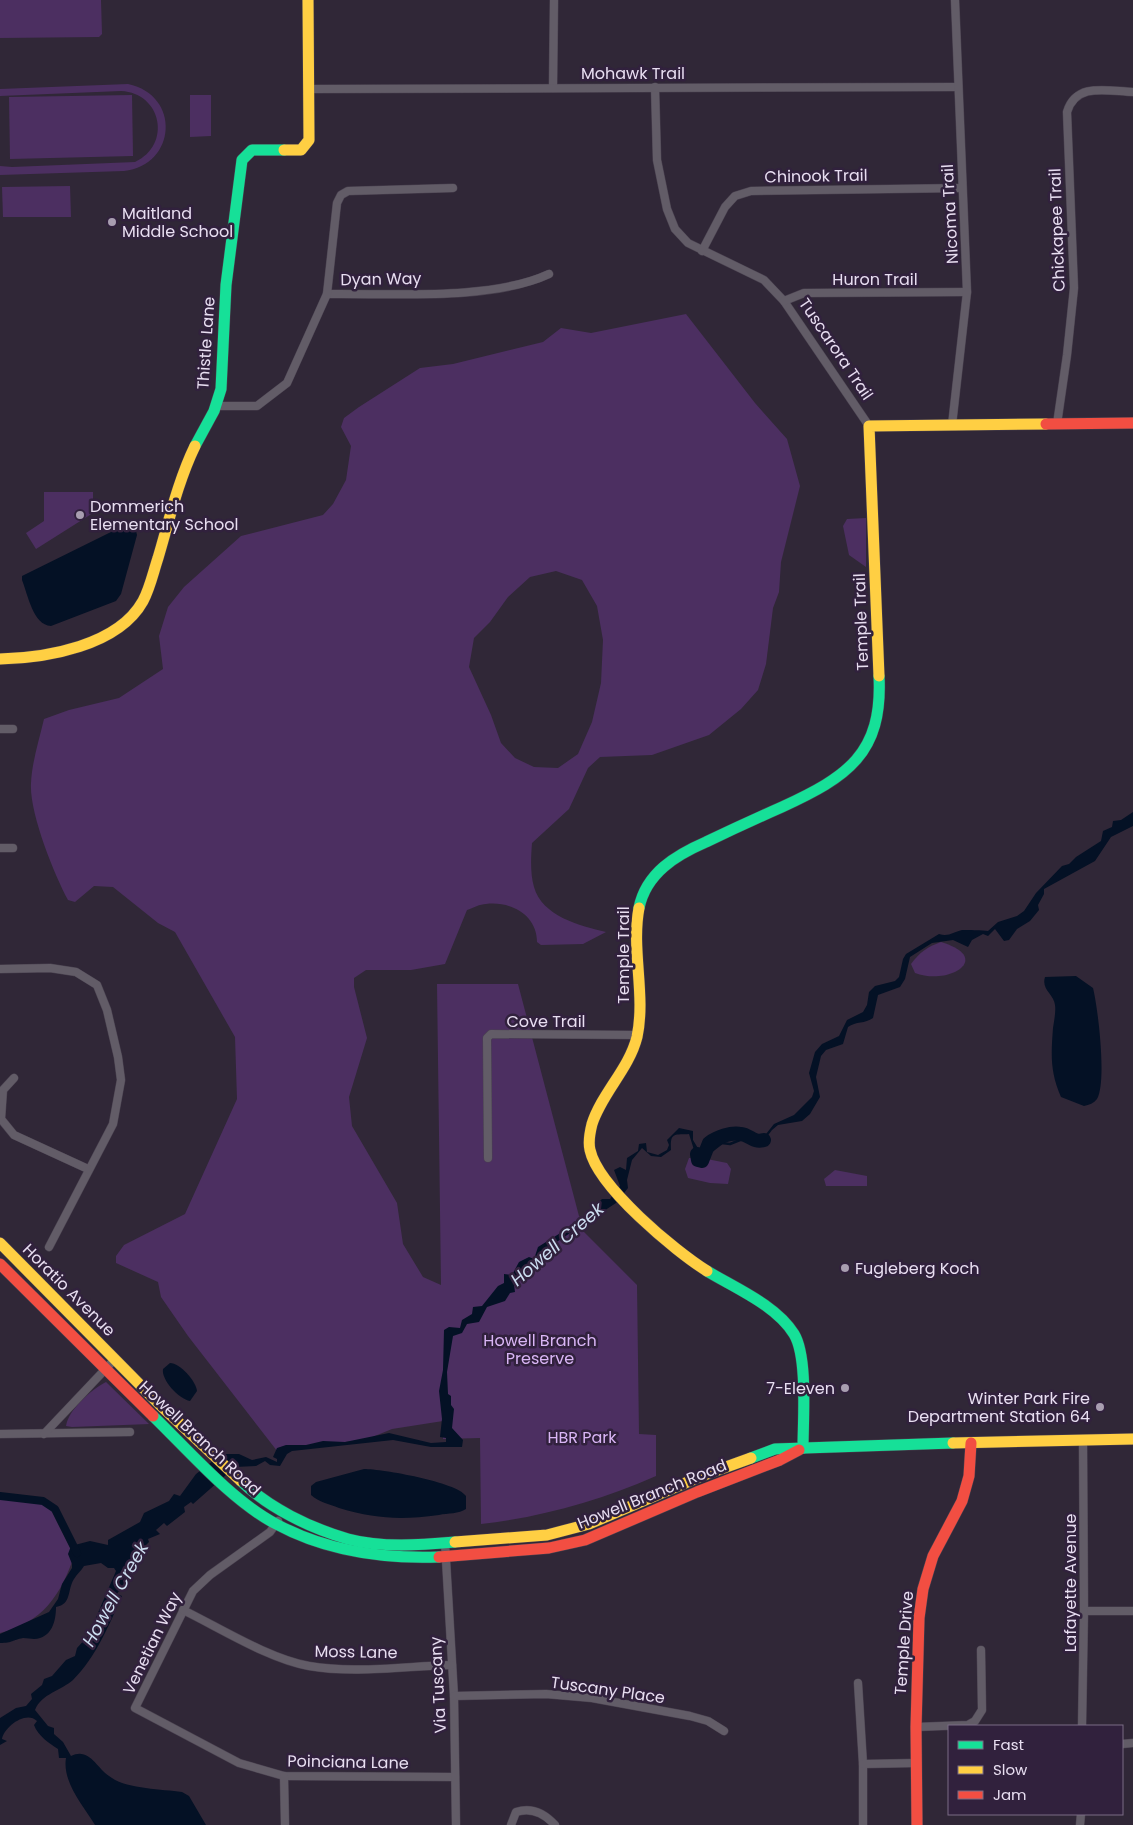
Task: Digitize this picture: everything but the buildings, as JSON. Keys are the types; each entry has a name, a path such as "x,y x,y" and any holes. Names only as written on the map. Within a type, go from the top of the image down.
{"street":[{"name":"Thistle Lane","path":"0,660 21,660 90,642 117,627 139,606 150,583 184,471 217,406 223,376 226,285 242,160 252,150 296,150 305,147 309,140 308,0"},
{"path":"553,88 554,0"},
{"name":"Nicoma Trail","path":"952,425 967,292 955,0"},
{"name":"Tuscarora Trail","path":"655,87 656,160 667,210 675,229 688,243 764,280 784,301 869,426 1133,423"},
{"name":"Mohawk Trail","path":"309,90 958,87"},
{"name":"Chickapee Trail","path":"1057,424 1074,288 1066,112 1070,101 1078,94 1091,91 1133,92"},
{"path":"327,294 337,203 341,196 348,191 453,188"},
{"name":"Chinook Trail","path":"702,251 725,207 735,196 751,191 962,188"},
{"name":"Dyan Way","path":"217,406 257,406 287,383 327,294 474,292 534,281 549,274"},
{"name":"Huron Trail","path":"784,301 804,293 967,292"},
{"name":"Temple Trail","path":"803,1448 800,1353 794,1334 764,1306 676,1250 624,1198 594,1163 590,1150 590,1136 600,1107 628,1059 637,1035 639,1008 637,908 641,895 650,879 662,865 683,852 836,780 861,756 876,728 880,690 869,426"},
{"path":"0,729 13,729"},
{"path":"0,848 13,848"},
{"path":"0,969 50,968 76,972 96,985 107,1010 118,1056 121,1080 113,1124 88,1168 49,1247"},
{"name":"Cove Trail","path":"488,1158 487,1038 492,1034 637,1035"},
{"path":"14,1078 3,1090 0,1119 14,1135 88,1168"},
{"name":"Horatio Avenue","path":"0,1243 115,1359"},
{"name":"Horatio Avenue","path":"0,1264 104,1370"},
{"path":"44,1434 115,1359"},
{"name":"Howell Branch Road","path":"115,1359 212,1456 256,1496 283,1512 348,1539 380,1544 445,1543 548,1535 589,1524 746,1459 775,1449 1133,1439"},
{"name":"Howell Branch Road","path":"104,1370 226,1488 276,1524 343,1550 410,1558 446,1557 549,1548 585,1540 697,1492 780,1460 803,1448"},
{"path":"0,1434 130,1432"},
{"name":"Lafayette Avenue","path":"1082,1725 1084,1612 1083,1440"},
{"name":"Temple Drive","path":"917,1825 916,1727 919,1618 923,1589 933,1556 962,1501 969,1476 971,1443"},
{"name":"Venetian Way","path":"135,1708 193,1591 210,1575 270,1532 283,1512"},
{"name":"Via Tuscany","path":"445,1543 454,1696 456,1825"},
{"name":"Moss Lane","path":"183,1610 282,1658 308,1666 332,1669 452,1665"},
{"path":"1084,1612 1133,1611"},
{"path":"968,1725 975,1721 982,1710 981,1650"},
{"path":"858,1683 863,1764 863,1825"},
{"name":"Tuscany Place","path":"454,1696 546,1694 592,1698 690,1716 708,1721 724,1731"},
{"name":"Poinciana Lane","path":"135,1708 240,1763 284,1776 455,1777"},
{"path":"916,1727 948,1726"},
{"path":"863,1764 916,1763"},
{"path":"284,1776 285,1825"},
{"path":"511,1825 516,1812 534,1810 555,1825"}],"green space":[{"path":"0,0 101,0 102,34 99,37 0,38"},
{"path":"128,84 145,91 157,101 164,115 166,129 163,144 154,156 142,166 124,171 0,175 0,166 135,162 147,154 154,144 158,133 157,121 153,110 146,101 135,94 121,91 0,96 0,89"},
{"path":"132,95 133,156 10,159 9,97"},
{"path":"190,95 211,95 211,136 190,137"},
{"path":"70,186 71,217 3,217 2,187"},
{"path":"686,314 755,403 787,439 800,486 781,562 779,592 773,608 766,664 758,690 741,709 709,735 652,755 600,757 588,768 569,809 532,843 531,865 534,887 538,897 553,912 563,918 585,927 606,932 583,944 541,945 537,942 533,924 521,912 505,905 484,904 467,910 445,964 411,970 366,970 354,978 354,987 367,1038 349,1097 352,1126 397,1203 403,1244 423,1277 441,1285 437,984 518,984 579,1216 588,1225 581,1229 637,1285 639,1434 656,1435 656,1476 570,1507 526,1517 481,1524 480,1438 443,1439 443,1421 392,1429 365,1440 294,1447 281,1456 188,1336 161,1297 158,1282 116,1263 116,1256 124,1245 185,1214 237,1099 235,1037 175,932 158,923 113,887 94,886 75,902 68,900 56,875 38,826 31,795 31,783 44,719 69,710 119,698 163,669 159,636 168,607 184,587 241,536 323,515 333,504 346,480 351,446 341,427 344,418 420,368 453,364 543,342 561,328 591,333","holes":["556,571 582,580 597,606 603,640 601,683 592,722 578,754 558,768 534,767 515,758 501,743 491,715 469,667 474,638 490,622 508,597 530,577"]},
{"path":"44,492 93,492 93,513 36,549 26,533 44,521"},
{"path":"866,518 866,567 849,555 843,526 847,519"},
{"path":"941,942 956,948 964,955 965,962 961,968 941,976 915,973 911,964 914,960 924,950"},
{"path":"689,1158 694,1163 702,1165 707,1159 727,1163 731,1169 728,1184 710,1183 688,1178 685,1169"},
{"path":"835,1170 867,1176 867,1186 826,1186 824,1179"},
{"path":"106,1382 150,1424 66,1426 71,1413 81,1401"},
{"path":"0,1496 47,1502 74,1556 63,1583 48,1605 27,1622 0,1633"}],"water":[{"path":"113,531 136,531 137,535 121,594 116,601 51,626 45,624 35,615 22,576"},
{"path":"1133,812 1133,826 1111,837 1095,861 1044,889 1044,894 1038,905 1039,910 1030,921 1017,929 1009,940 1004,941 995,929 988,936 983,934 972,940 968,947 953,940 932,943 910,957 905,979 900,987 878,995 873,1018 848,1027 843,1044 826,1050 821,1056 816,1077 820,1097 810,1114 802,1121 778,1125 763,1142 747,1140 748,1136 762,1139 774,1124 794,1115 812,1097 814,1091 809,1073 815,1052 822,1044 839,1036 847,1020 863,1012 867,1005 869,992 875,986 895,981 899,977 906,954 939,934 948,935 962,930 988,931 998,922 1017,916 1024,911 1036,893 1062,866 1069,864 1076,857 1101,841 1103,831 1112,827 1113,821 1121,820"},
{"path":"1076,976 1093,988 1101,1045 1100,1090 1096,1100 1084,1106 1061,1097 1057,1088 1052,1055 1055,1005 1046,989 1044,981 1045,977"},
{"path":"679,1128 693,1131 693,1140 699,1150 700,1158 703,1154 707,1158 702,1165 696,1166 692,1156 695,1153 689,1134 680,1134 672,1137 671,1150 661,1157 651,1156 642,1148 632,1160 627,1180 628,1188 616,1203 555,1243 554,1256 550,1255 532,1270 530,1269 526,1272 519,1279 516,1287 514,1285 515,1292 510,1293 505,1301 487,1307 479,1322 467,1324 462,1333 453,1336 447,1372 448,1394 451,1396 451,1405 454,1409 452,1428 463,1440 462,1447 431,1447 393,1440 292,1451 287,1454 280,1466 270,1465 265,1461 256,1466 235,1467 193,1504 191,1502 184,1507 185,1512 167,1526 164,1523 156,1530 160,1534 148,1539 149,1542 144,1547 139,1562 134,1559 127,1569 132,1572 124,1587 122,1586 117,1594 122,1596 89,1661 73,1680 47,1696 35,1710 48,1726 54,1728 54,1734 63,1742 71,1756 83,1754 88,1756 109,1776 124,1784 182,1792 189,1796 206,1825 95,1825 70,1784 67,1776 66,1758 59,1758 58,1749 38,1733 34,1725 37,1721 27,1717 16,1721 4,1734 2,1739 7,1741 0,1745 0,1718 16,1708 26,1706 32,1699 31,1694 42,1685 44,1679 52,1676 66,1660 75,1656 77,1648 88,1636 116,1571 114,1568 108,1568 101,1563 84,1566 74,1579 65,1603 56,1607 54,1623 45,1636 0,1643 0,1634 49,1612 58,1599 62,1584 72,1568 68,1554 71,1546 90,1541 108,1545 108,1540 140,1522 144,1513 169,1501 174,1494 180,1496 196,1474 222,1454 239,1454 252,1460 266,1457 277,1462 277,1459 273,1457 277,1448 286,1445 306,1445 323,1441 345,1442 389,1433 431,1443 446,1442 446,1438 440,1437 442,1419 439,1391 443,1370 444,1330 449,1327 460,1328 462,1320 472,1314 473,1307 482,1306 498,1286 504,1283 504,1274 512,1275 519,1262 529,1257 534,1259 538,1247 578,1222 602,1199 610,1199 620,1186 614,1170 620,1167 626,1170 627,1158 638,1151 639,1144 646,1143 647,1152 658,1155 667,1150 669,1145 667,1140"},
{"path":"170,1363 183,1369 194,1382 197,1391 190,1401 176,1393 165,1378 163,1369"},
{"path":"364,1469 402,1474 449,1486 466,1496 466,1509 457,1513 425,1517 389,1518 339,1508 311,1495 311,1486 316,1482"}],"waterway":[{"name":"Howell Creek","path":"697,1154 698,1160 702,1161 709,1143 729,1134 741,1134 754,1140 764,1140"},
{"path":"704,1157 722,1143 730,1144 745,1138 750,1140"},
{"path":"0,1496 43,1501 55,1509 77,1553"}],"traffic: fast":[{"path":"195,446 214,411 221,389 226,285 242,160 252,150 284,150"},
{"path":"639,908 648,885 655,875 673,859 805,796 825,785 856,760 867,744 875,725 879,703 879,676"},
{"path":"707,1271 766,1306 777,1314 794,1334 798,1344 803,1373 803,1448"},
{"path":"153,1416 227,1489 276,1524 315,1541 335,1547 376,1555 439,1557"},
{"path":"751,1458 775,1449 953,1443"},
{"path":"241,1481 264,1500 291,1516 319,1529 348,1539 387,1545 455,1542"}],"traffic: slow":[{"path":"284,150 301,150 309,140 308,0"},
{"path":"879,676 869,426 1046,424"},
{"path":"0,659 38,656 79,646 99,639 117,629 132,616 148,591 179,487 195,446"},
{"path":"639,908 637,940 640,1005 637,1037 628,1060 596,1113 590,1134 590,1150 596,1165 607,1182 622,1199 658,1234 707,1271"},
{"path":"0,1243 159,1404 241,1481"},
{"path":"953,1443 1133,1439"},
{"path":"455,1542 547,1535 589,1524 704,1475 751,1458"}],"traffic: jam":[{"path":"1046,424 1133,423"},
{"path":"0,1264 153,1416"},
{"path":"917,1825 916,1727 919,1618 923,1589 933,1556 962,1501 969,1476 971,1443"},
{"path":"439,1557 549,1548 585,1540 697,1492 780,1460 799,1450"}],"place":[{"name":"Maitland Middle School","path":"112,222"},
{"name":"Dommerich Elementary School","path":"80,515"},
{"name":"Fugleberg Koch","path":"845,1268"},
{"name":"7-Eleven","path":"845,1388"},
{"name":"Winter Park Fire Department Station 64","path":"1100,1407"}],"park label":[{"name":"Howell Branch Preserve","path":"540,1349"},
{"name":"HBR Park","path":"582,1437"}]}
